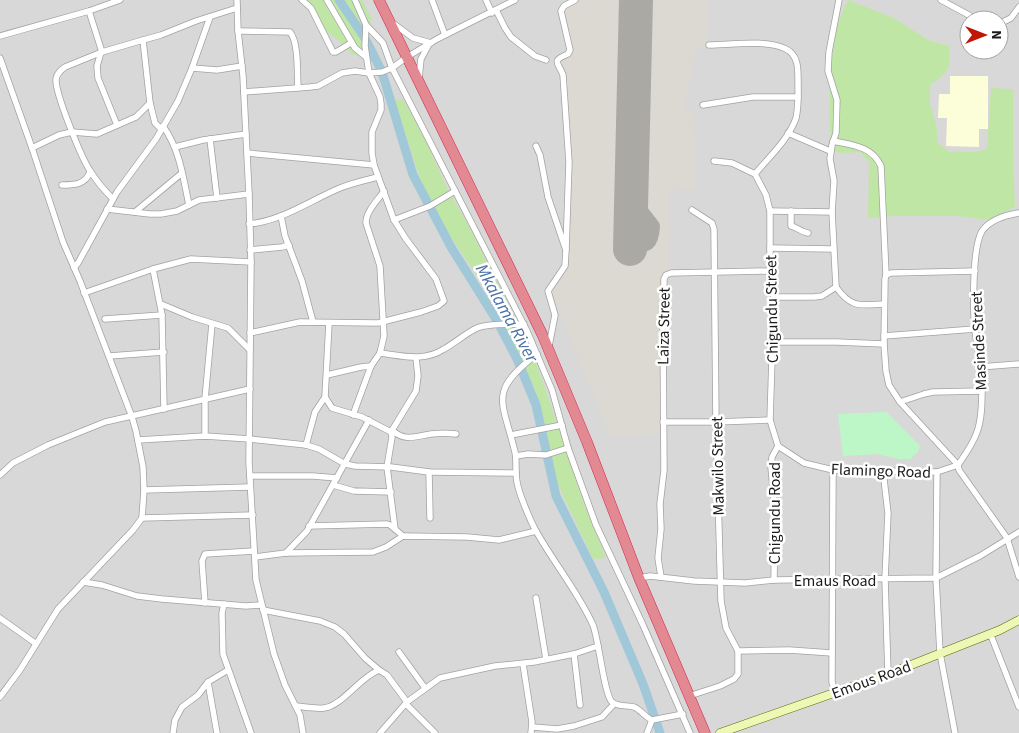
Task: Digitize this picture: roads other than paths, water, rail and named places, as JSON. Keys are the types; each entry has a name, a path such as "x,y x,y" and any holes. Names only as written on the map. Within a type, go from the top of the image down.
{"highway":[{"path":"379,0 522,290 548,348 639,578 705,733"}],"street":[{"path":"0,36 89,11 120,0"},
{"path":"237,0 249,194 251,262 250,487 256,580 274,654 285,685 300,716 303,733"},
{"path":"302,0 311,8 333,52 351,43"},
{"path":"328,0 351,43 366,58"},
{"path":"355,0 366,25 383,43 392,68 524,324 552,390 568,448 596,525 690,733"},
{"path":"432,0 446,34"},
{"path":"486,0 511,37 535,56 546,60"},
{"path":"244,92 318,86 342,73 355,71 369,74 382,72 392,68 446,34 515,0"},
{"path":"548,348 555,315 548,291 565,266 566,250 569,162 563,75 557,65 560,57 568,54 570,50 561,12 564,6 575,0"},
{"path":"838,0 829,52 828,71 837,100 836,133 830,151 834,180 832,212 836,287 846,300 852,304 884,304"},
{"path":"941,0 960,10"},
{"path":"1009,19 1019,7"},
{"path":"113,199 90,172 72,132 59,94 56,81 57,76 65,67 101,52 161,35 237,8"},
{"path":"89,11 101,52 97,66 98,78 117,124"},
{"path":"74,268 113,199 162,128 178,101 210,17"},
{"path":"389,20 413,38 431,43"},
{"path":"250,333 287,325 313,322 383,322 438,306 444,300 436,279 394,220 374,165 372,132 381,110 381,104 369,74 365,46 366,25"},
{"path":"238,31 290,32 293,35 298,88"},
{"path":"143,40 152,116 155,123 162,128 175,146 188,205"},
{"path":"419,82 422,56 431,43"},
{"path":"709,46 769,44 787,49 795,57 798,66 796,118 788,133 755,174 732,163 714,161"},
{"path":"0,58 55,220 132,417 143,467 144,490 142,518 58,609 0,698"},
{"path":"192,68 217,70 242,66"},
{"path":"703,104 752,97 798,97"},
{"path":"136,117 150,103"},
{"path":"32,148 59,135 72,132 96,134 136,117 152,116"},
{"path":"788,133 830,151"},
{"path":"175,146 246,134"},
{"path":"210,139 216,198"},
{"path":"833,141 865,149 877,159 881,166 886,275 884,344 887,378 892,390 900,402 958,465 959,470 1007,538 1019,577"},
{"path":"536,146 540,155 548,197 566,250"},
{"path":"247,153 374,165"},
{"path":"62,185 81,183 86,180 90,172"},
{"path":"135,212 182,173"},
{"name":"Chigundu Street","path":"755,174 766,195 770,211 770,271 774,297 770,420 778,446"},
{"path":"249,224 282,216 343,187 378,177"},
{"path":"353,415 371,366 380,353 384,336 380,266 366,218 384,191"},
{"path":"394,220 430,206 455,192"},
{"path":"107,209 161,214 177,210 199,200 249,194"},
{"name":"Makwilo Street","path":"692,210 713,225 721,602 726,628 738,651"},
{"path":"770,211 832,212"},
{"path":"791,212 791,226 800,232 808,233"},
{"name":"Masinde Street","path":"958,465 971,446 978,431 982,391 975,329 975,271 978,242 983,230 992,222 1006,215 1019,213"},
{"path":"282,216 285,236 302,281 313,322"},
{"path":"250,250 282,248 289,244"},
{"path":"770,248 833,249"},
{"path":"84,293 153,269 191,259 251,262"},
{"path":"153,269 162,316 164,409"},
{"name":"Laiza Street","path":"661,577 658,558 661,529 660,504 664,470 664,430 662,422 664,279 666,275 671,273 770,271"},
{"name":"Masinde Street","path":"886,275 891,273 975,271"},
{"path":"774,297 814,297 826,294 836,287"},
{"path":"161,304 232,330 250,350"},
{"path":"105,319 162,316"},
{"path":"306,445 315,412 325,397 329,323"},
{"path":"205,436 205,399 212,324"},
{"path":"380,353 416,358 436,354 480,327 524,324"},
{"path":"884,336 975,329"},
{"path":"772,342 884,344"},
{"path":"109,356 164,352"},
{"path":"537,354 506,383 502,395 503,407 516,456 518,485 536,530 586,611 593,626 609,697 614,704 635,708 652,720 683,714"},
{"path":"395,529 387,467 392,432 416,391 418,376 416,358"},
{"path":"980,367 1019,364"},
{"path":"327,375 371,366"},
{"path":"0,475 13,463 48,445 105,422 250,389"},
{"path":"900,402 933,392 982,391"},
{"path":"325,397 332,408 369,420 406,438 429,434 456,434"},
{"path":"286,553 309,526 369,420"},
{"path":"662,422 770,420"},
{"path":"510,436 562,425"},
{"path":"138,440 205,436 250,439 306,445 319,449 345,464 429,472 516,473"},
{"name":"Flamingo Road","path":"778,446 804,463 833,470 937,472 958,465"},
{"name":"Chigundu Road","path":"774,580 775,514 771,467 772,457 778,446"},
{"path":"516,456 528,454 546,455 568,448"},
{"path":"833,470 832,682 835,692"},
{"path":"883,471 888,513 885,579 888,674"},
{"path":"429,472 430,518"},
{"path":"937,472 936,578 940,653 955,733"},
{"path":"250,476 337,478"},
{"path":"333,485 354,491 391,492"},
{"path":"144,490 250,487"},
{"path":"142,518 253,515"},
{"path":"309,526 386,524 404,536"},
{"path":"205,603 202,561 205,554 373,552 386,547 404,536 467,537 499,540 536,530"},
{"name":"Emaus Road","path":"639,578 661,577 694,581 745,583 774,580 936,578 980,556 1019,532"},
{"path":"83,582 102,585 137,596 262,608 320,621 335,627 379,670 387,675 407,703 435,733"},
{"path":"536,598 546,659"},
{"path":"224,604 222,613 223,654 251,733"},
{"path":"0,618 35,643"},
{"name":"Emous Road","path":"720,733 888,674 990,634 1019,620"},
{"path":"990,634 1019,707"},
{"path":"380,733 407,703 440,678 507,664 523,664 574,654 598,646"},
{"path":"689,696 720,686 734,679 738,674 738,651 789,650 832,653"},
{"path":"399,652 425,688"},
{"path":"574,654 580,704"},
{"path":"523,664 532,730 574,726 602,717 614,704"},
{"path":"173,733 175,720 182,707 198,696 208,682 228,670"},
{"path":"296,706 325,708 334,705 366,676 379,670"},
{"path":"208,682 216,733"},
{"path":"647,733 652,720"}],"waterway":[{"name":"Mkalama River","path":"339,0 365,38 382,72 413,175 451,247 496,319 517,359 536,405 556,496 604,592 643,684 660,733"}]}
